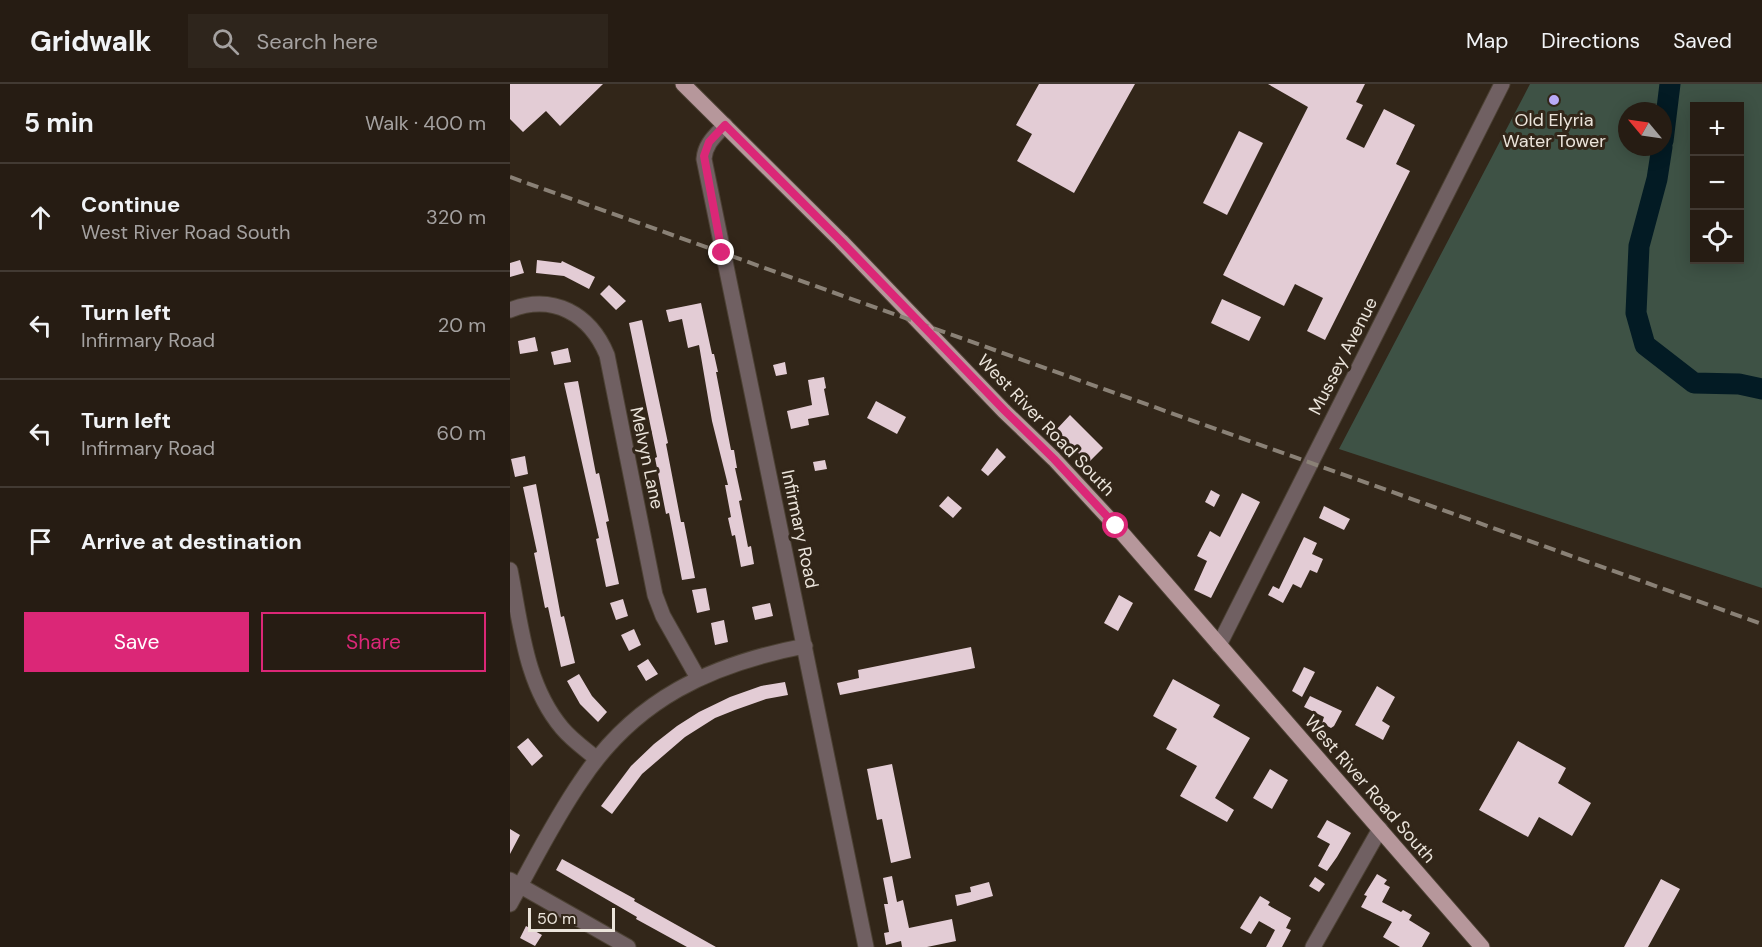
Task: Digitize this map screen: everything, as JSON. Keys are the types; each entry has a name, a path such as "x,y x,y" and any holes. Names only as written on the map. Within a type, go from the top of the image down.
{"main road":[{"name":"West River Road South","path":"683,85 841,241 1054,459 1116,526 1482,947"}],"street":[{"name":"Mussey Avenue","path":"1220,645 1502,84"},
{"name":"Infirmary Road","path":"725,125 709,142 705,149 704,159 866,947"},
{"name":"Melvyn Lane","path":"510,310 537,304 567,310 587,324 602,344 607,355 656,595 663,616 698,678"},
{"path":"510,570 531,671 538,690 547,708 563,730 597,759"},
{"path":"510,904 515,883 568,802 597,759 626,729 653,706 698,678 748,658 805,645"},
{"path":"1313,947 1380,829"},
{"path":"515,883 628,947"}],"green space":[{"path":"1530,84 1762,84 1762,588 1339,449"}],"building":[{"path":"510,84 603,84 560,126 546,111 523,132 510,119"},
{"path":"1039,84 1135,84 1074,193 1017,161 1032,134 1016,125"},
{"path":"1268,84 1365,84 1356,102 1363,105 1346,139 1364,148 1384,109 1415,125 1396,164 1410,171 1325,340 1307,331 1323,298 1295,284 1284,306 1223,275 1308,107"},
{"path":"1239,131 1263,143 1227,215 1203,203"},
{"path":"520,260 524,273 510,277 510,263"},
{"path":"537,260 561,263 562,261 595,277 589,289 564,276 536,273"},
{"path":"609,285 626,301 616,310 600,294"},
{"path":"1222,299 1261,317 1249,341 1211,323"},
{"path":"701,303 718,372 716,372 731,450 734,450 737,468 735,468 742,500 739,501 748,547 751,546 754,564 741,567 735,535 732,536 728,518 731,517 725,485 728,485 712,421 699,345 688,348 682,319 669,322 666,310"},
{"path":"642,320 668,443 666,444 681,522 684,522 695,578 682,580 669,513 666,514 655,458 657,457 629,323"},
{"path":"535,337 538,351 520,354 518,341"},
{"path":"568,348 571,362 554,365 551,352"},
{"path":"785,362 787,374 776,376 773,365"},
{"path":"824,377 829,415 808,419 809,425 791,429 787,411 812,405 808,380"},
{"path":"578,381 596,474 599,473 609,521 606,522 619,584 606,587 596,539 599,538 564,383"},
{"path":"876,401 906,417 897,434 867,418"},
{"path":"1070,415 1103,448 1088,463 1056,430"},
{"path":"997,448 1006,457 988,476 981,470"},
{"path":"525,456 528,474 515,477 511,459"},
{"path":"825,460 827,469 815,471 813,462"},
{"path":"536,484 561,617 564,616 575,663 561,667 548,607 545,608 534,553 537,552 523,487"},
{"path":"1211,490 1220,495 1214,507 1205,502"},
{"path":"1242,493 1260,502 1211,598 1194,590 1207,561 1197,556 1210,531 1220,537"},
{"path":"948,496 962,508 953,518 939,506"},
{"path":"1324,506 1350,519 1344,530 1319,518"},
{"path":"1304,537 1317,543 1312,554 1323,559 1317,573 1310,570 1301,588 1293,584 1283,603 1268,595 1273,586 1279,589"},
{"path":"706,588 710,610 697,613 692,590"},
{"path":"1119,595 1133,603 1118,631 1104,623"},
{"path":"623,599 628,616 616,620 610,603"},
{"path":"770,603 773,616 755,620 752,607"},
{"path":"724,620 728,642 715,645 711,623"},
{"path":"634,629 641,645 629,651 621,635"},
{"path":"971,647 975,668 840,695 837,683 859,678 858,670"},
{"path":"648,659 658,674 646,681 637,666"},
{"path":"1304,667 1315,672 1302,697 1292,691"},
{"path":"579,674 592,696 607,712 598,722 580,704 567,681"},
{"path":"1173,679 1220,705 1213,717 1250,738 1215,798 1234,810 1227,822 1180,796 1197,766 1166,749 1177,729 1153,716"},
{"path":"785,682 788,695 766,699 715,718 685,737 642,774 612,814 601,806 631,766 677,726 730,697 761,686"},
{"path":"1377,686 1395,697 1382,721 1390,726 1383,740 1355,725"},
{"path":"1310,696 1342,711 1334,726 1331,728 1322,723 1324,717 1304,707"},
{"path":"528,738 543,756 532,766 517,747"},
{"path":"1518,741 1566,768 1558,783 1591,803 1572,836 1539,817 1528,837 1479,810"},
{"path":"892,764 911,858 891,863 882,819 877,820 867,769"},
{"path":"1270,769 1288,780 1272,809 1253,798"},
{"path":"1327,820 1351,833 1327,871 1318,866 1330,844 1317,837"},
{"path":"510,829 520,835 510,854"},
{"path":"562,859 716,947 687,947 636,919 637,917 556,870"},
{"path":"1377,874 1387,880 1384,884 1390,887 1382,902 1412,915 1409,920 1430,933 1422,947 1400,947 1383,937 1392,922 1361,907 1367,896 1364,895"},
{"path":"892,876 897,902 903,900 909,928 952,919 956,941 927,947 902,947 901,941 886,945 884,933 889,932 884,904 888,904 883,878"},
{"path":"1315,877 1325,884 1319,892 1309,886"},
{"path":"1661,879 1680,889 1648,947 1624,947"},
{"path":"989,882 993,896 957,906 955,895 971,892 970,887"},
{"path":"1260,896 1270,902 1268,905 1291,918 1286,928 1291,930 1282,947 1266,947 1275,930 1259,921 1251,934 1240,928"},
{"path":"526,926 542,935 535,946 520,938"}],"waterway":[{"path":"1668,102 1670,84"},
{"path":"1661,156 1657,179 1639,246 1636,313 1645,345 1694,383 1739,384 1762,389"}],"railway":[{"path":"510,177 1762,624"}],"place":[{"name":"Old Elyria Water Tower","path":"1554,100"}],"route":[{"path":"722,253 704,156 709,142 725,125 1054,459 1116,526"}]}
